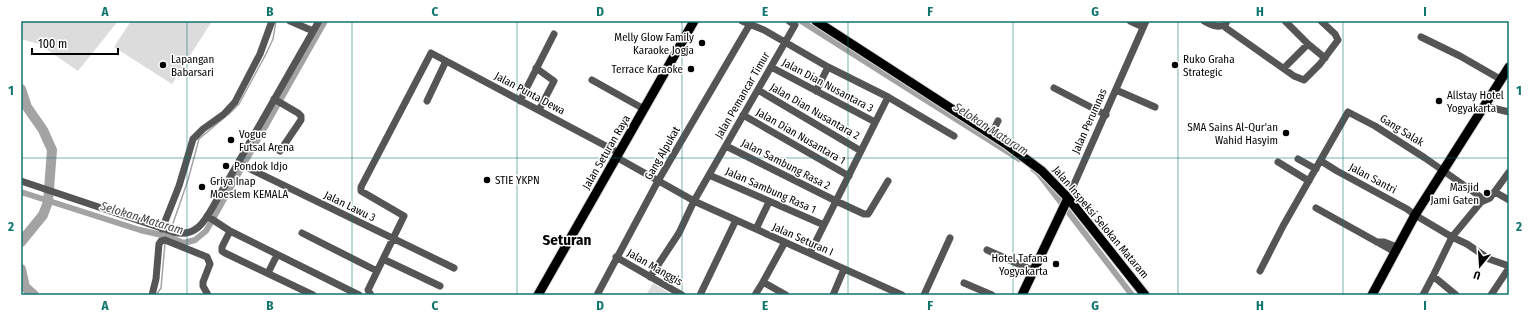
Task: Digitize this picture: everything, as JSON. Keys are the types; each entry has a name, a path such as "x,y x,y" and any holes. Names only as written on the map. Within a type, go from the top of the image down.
{"main road":[{"name":"Jalan Seturan Raya","path":"538,295 694,21"},
{"name":"Jalan Inspeksi Selokan Mataram","path":"816,21 1038,167 1145,295"},
{"path":"1372,295 1414,216 1509,67"},
{"name":"Jalan Perumnas","path":"1023,295 1066,201"}],"street":[{"path":"164,229 181,181 193,139 203,129 224,114 235,102 260,54 272,21"},
{"path":"290,21 313,31"},
{"path":"152,295 154,291 159,244 163,240 194,231 211,219 239,164 319,21"},
{"path":"742,21 764,30 828,67 888,97 954,136"},
{"path":"1130,21 1145,24"},
{"path":"1204,21 1219,27 1226,23 1226,28 1294,76 1305,80 1337,42 1338,38 1321,21"},
{"path":"1285,21 1308,44 1325,58"},
{"name":"Jalan Pemancar Timur","path":"650,277 679,233 709,175 795,25 792,22"},
{"name":"Gang Alpukat","path":"597,295 658,181 750,24"},
{"name":"Jalan Perumnas","path":"1066,201 1145,24"},
{"path":"520,101 554,34"},
{"path":"1421,37 1460,56 1500,80"},
{"path":"1284,68 1308,44"},
{"name":"Jalan Punta Dewa","path":"393,239 404,216 361,192 360,189 431,53 520,101 540,110 618,155"},
{"path":"427,101 446,61"},
{"name":"Jalan Dian Nusantara 3","path":"771,67 875,122"},
{"path":"816,91 828,67"},
{"path":"536,68 554,81 540,110"},
{"path":"592,80 644,109"},
{"path":"1054,88 1106,114"},
{"name":"Jalan Dian Nusantara 2","path":"758,90 861,151"},
{"path":"1116,90 1155,107"},
{"path":"810,254 888,97"},
{"path":"276,100 301,116 301,120 280,151"},
{"path":"1484,106 1509,112"},
{"name":"Gang Salak","path":"1321,161 1348,112 1375,126 1443,170 1485,200"},
{"name":"Jalan Dian Nusantara 1","path":"743,115 849,176"},
{"path":"991,135 998,121"},
{"name":"Jalan Sambung Rasa 2","path":"726,146 864,214 868,214 888,181"},
{"path":"618,155 658,181 695,201"},
{"path":"1298,159 1316,169"},
{"path":"1260,271 1283,226 1321,161"},
{"name":"Jalan Santri","path":"1321,161 1407,209 1414,216 1468,244 1489,259 1509,267"},
{"path":"1278,162 1309,181"},
{"name":"Jalan Lawu 3","path":"239,164 454,268"},
{"path":"1422,295 1452,237 1481,202 1489,199 1509,172"},
{"name":"Jalan Sambung Rasa 1","path":"709,175 824,225"},
{"path":"25,182 164,229 174,237 207,257 210,264 203,282 203,286 208,295"},
{"path":"1495,192 1509,200"},
{"name":"Jalan Seturan I","path":"695,201 893,293 902,295"},
{"path":"756,230 769,202"},
{"path":"1316,208 1377,242 1383,247 1396,250"},
{"path":"211,219 230,231 347,292 359,295"},
{"path":"700,295 736,220"},
{"path":"230,231 222,247 222,251 313,295"},
{"path":"302,233 377,271"},
{"path":"924,295 950,238"},
{"path":"371,295 368,290 393,239"},
{"path":"755,295 785,242"},
{"path":"987,250 1034,271"},
{"path":"268,273 277,255"},
{"name":"Jalan Manggis","path":"616,257 682,295"},
{"path":"383,259 440,286"},
{"path":"1491,295 1509,267"},
{"path":"832,295 844,269"},
{"path":"1433,276 1456,295"},
{"path":"763,282 786,295"},
{"path":"964,283 992,295"}],"shaded area":[{"path":"21,21 118,21 78,71 39,44 21,39"},
{"name":"Lapangan Babarsari","path":"131,21 212,21 172,84 114,47"},
{"path":"653,283 672,295 646,295"}],"waterway":[{"path":"228,115 239,104 266,54 273,39 276,21"},
{"name":"Selokan Mataram","path":"21,192 140,230 166,236 184,243 195,240 206,231 325,21"},
{"name":"Selokan Mataram","path":"801,21 1019,159"},
{"path":"21,89 27,107 43,130 52,150 48,202 43,215 21,242"},
{"path":"171,229 188,180 199,139 225,117"},
{"name":"Selokan Mataram","path":"1033,169 1038,173 1132,295"},
{"path":"156,295 161,288 165,243"},
{"path":"21,269 25,287 34,295"}],"place":[{"name":"Melly Glow Family Karaoke Jogja","path":"702,43"},
{"name":"Lapangan Babarsari","path":"163,65"},
{"name":"Ruko Graha Strategic","path":"1175,65"},
{"name":"Terrace Karaoke","path":"691,69"},
{"name":"Allstay Hotel Yogyakarta","path":"1439,101"},
{"name":"SMA Sains Al-Qur'an Wahid Hasyim","path":"1286,133"},
{"name":"Vogue Futsal Arena","path":"231,140"},
{"name":"Pondok Idjo","path":"226,166"},
{"name":"STIE YKPN","path":"487,180"},
{"name":"Griya Inap Moeslem KEMALA","path":"202,187"},
{"name":"Masjid Jami Gaten","path":"1487,193"},
{"name":"Hotel Tafana Yogyakarta","path":"1056,264"}],"district":[{"name":"Seturan","path":"567,240"}]}
